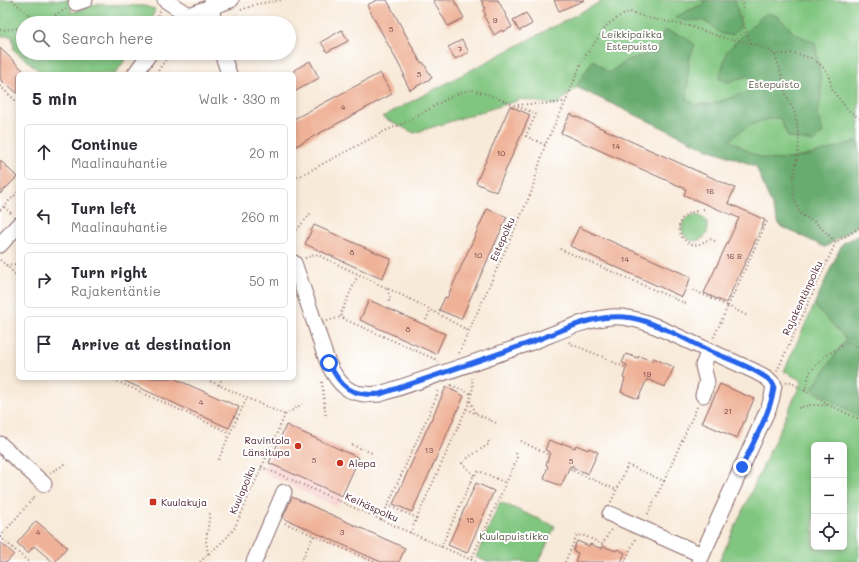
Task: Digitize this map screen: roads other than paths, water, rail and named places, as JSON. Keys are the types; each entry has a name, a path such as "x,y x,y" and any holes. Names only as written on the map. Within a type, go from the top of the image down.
{"street":[{"path":"164,0 188,15 212,3 231,0"},
{"path":"212,3 213,16"},
{"path":"136,72 145,60"},
{"path":"224,60 228,72"},
{"path":"0,245 16,220"},
{"path":"298,261 321,341 335,375 346,388 359,394 380,394 601,318 627,317 710,346 754,370 767,378 774,385 769,407 700,559 612,513"},
{"path":"703,395 707,382 703,366 710,346"},
{"path":"0,444 47,478"},
{"path":"254,562 284,492"}],"place":[{"name":"Ravintola Länsitupa","path":"298,446"},
{"name":"Alepa","path":"340,463"},
{"name":"Kuulakuja","path":"153,502"}],"park label":[{"name":"Leikkipaikka Estepuisto","path":"632,40"},
{"name":"Estepuisto","path":"774,84"},
{"name":"Kuulapuistikko","path":"514,536"}]}
